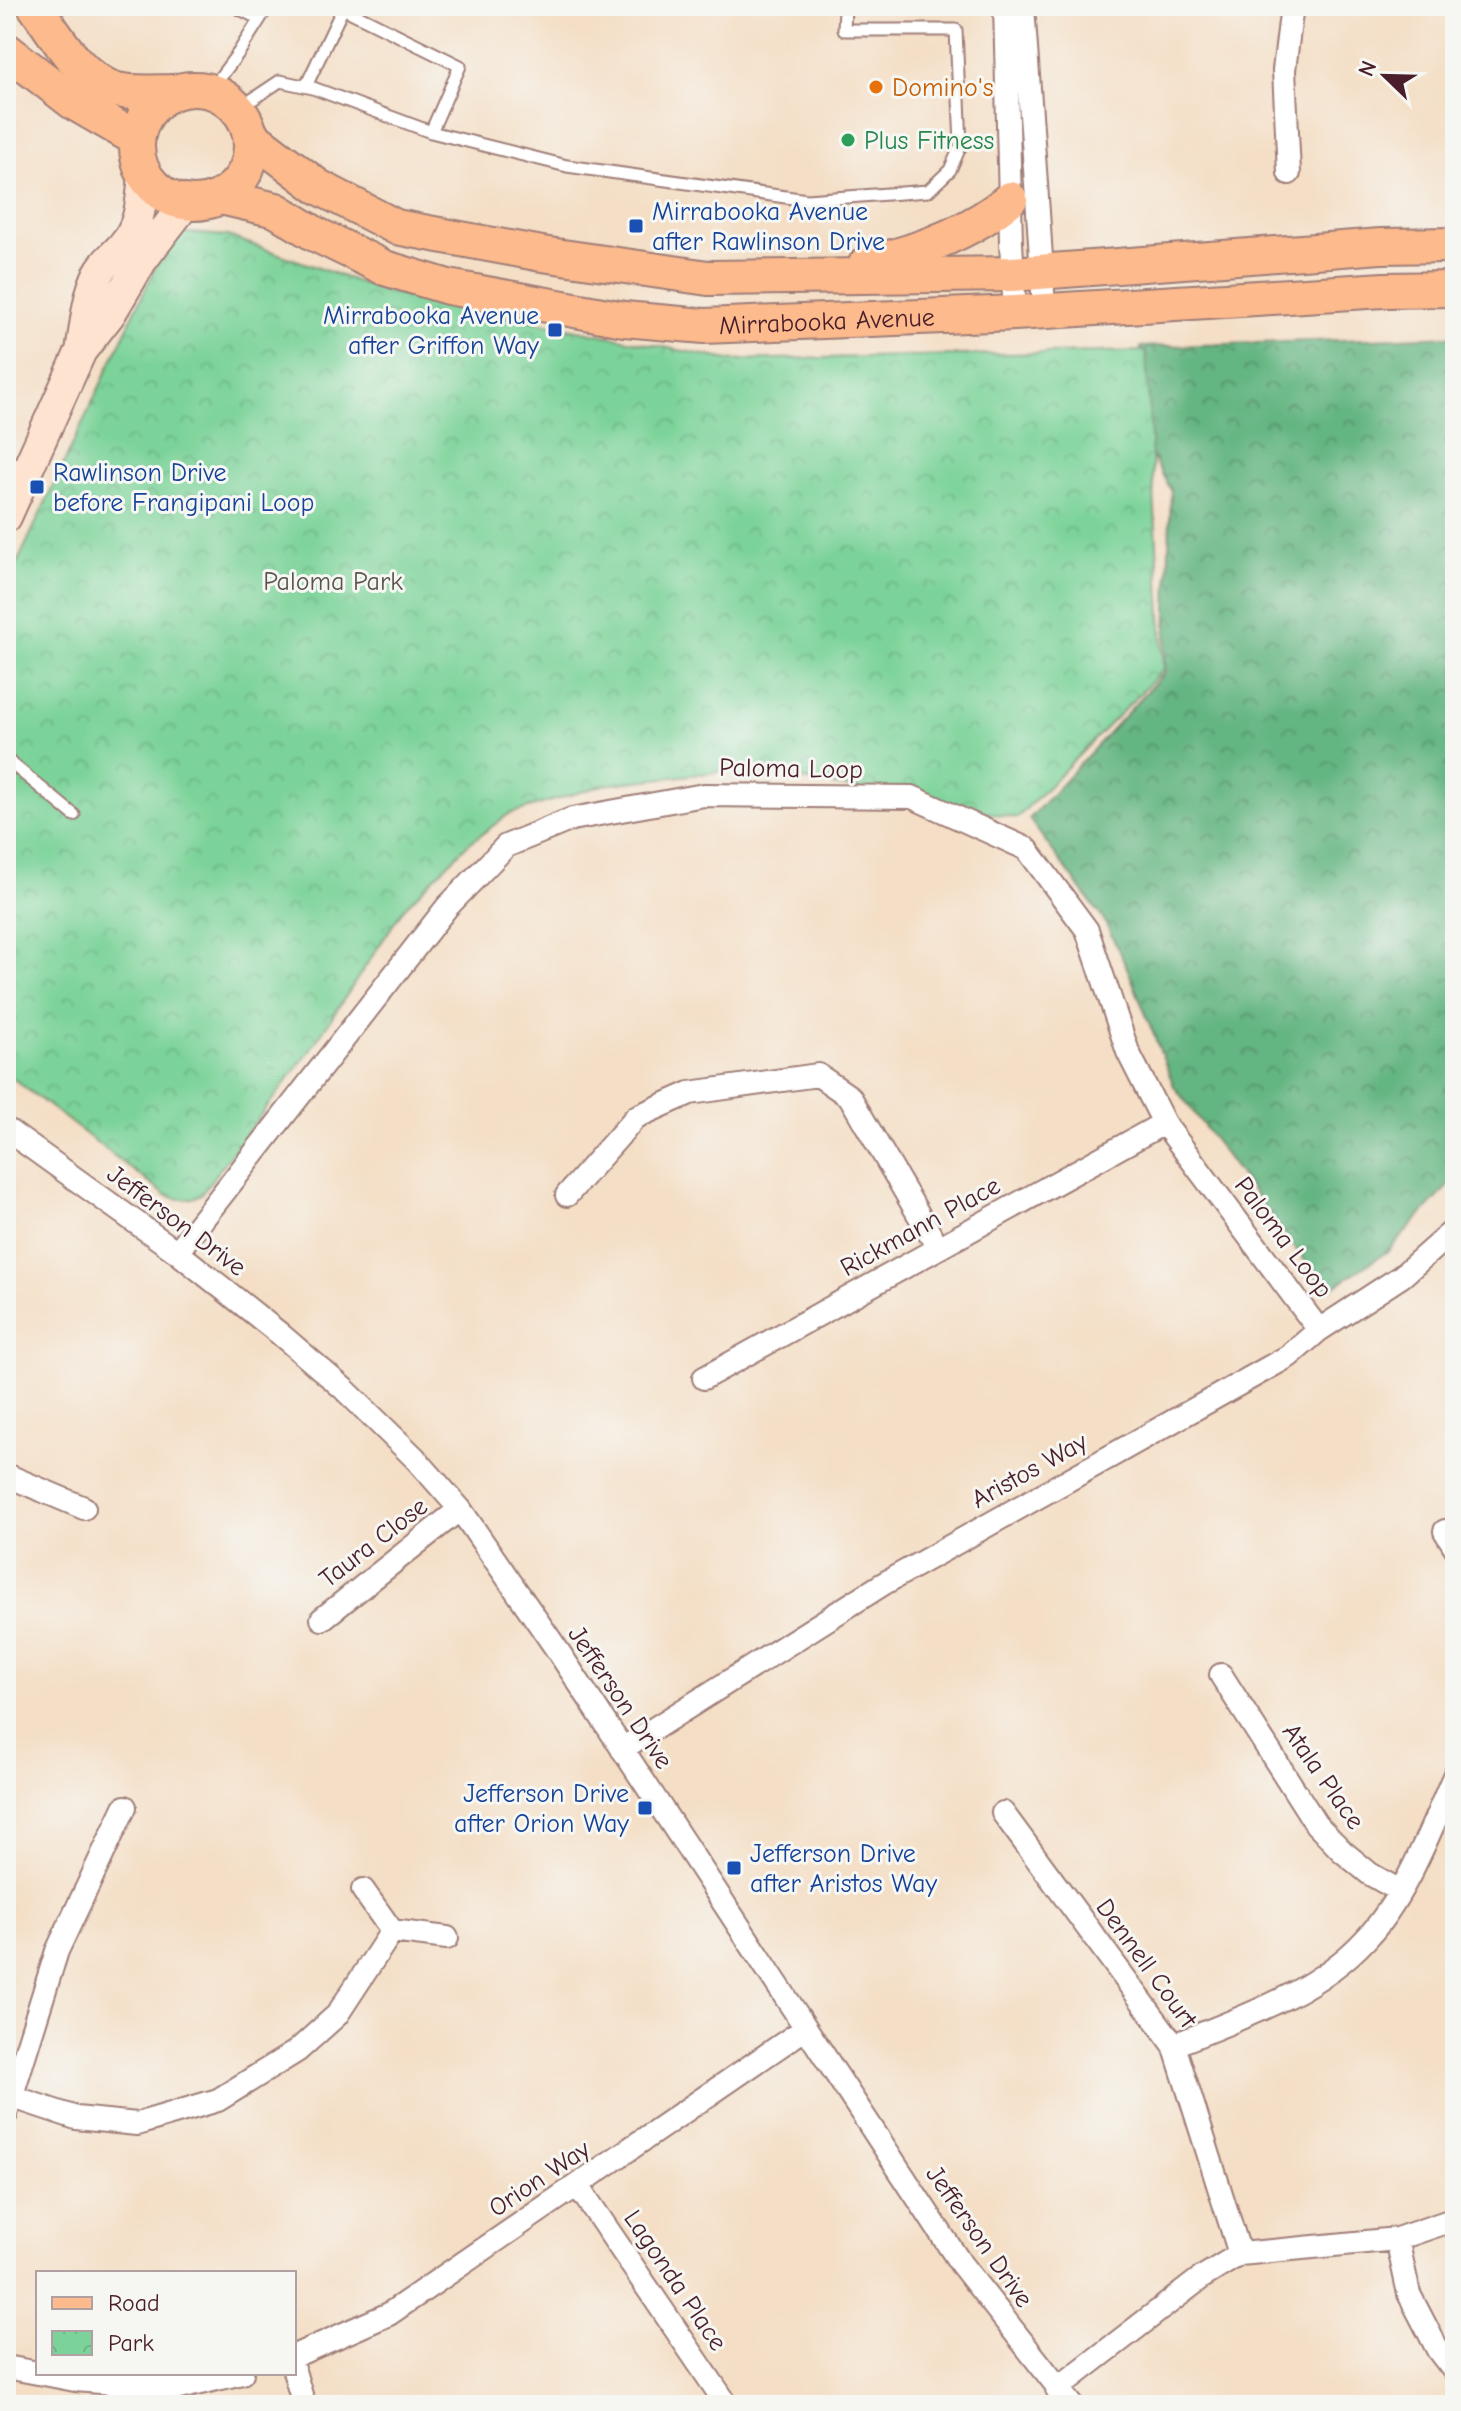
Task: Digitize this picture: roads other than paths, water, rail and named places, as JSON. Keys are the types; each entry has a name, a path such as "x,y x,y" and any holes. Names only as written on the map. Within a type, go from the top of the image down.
{"main road":[{"path":"35,6 92,77 117,90 174,92 192,89 233,112 251,154 246,171 236,186 221,197"},
{"path":"6,50 73,102 137,139"},
{"path":"174,92 160,100 141,124 137,158 144,176 154,189 169,199 185,204"},
{"name":"Mirrabooka Avenue","path":"233,112 317,186 396,227 542,254 708,278 1027,272 1381,246 1455,245"},
{"name":"Mirrabooka Avenue","path":"185,204 204,203 221,197 276,210 315,234 385,268 453,288 624,319 704,326 1030,312 1384,290 1455,289"},
{"path":"815,277 912,251 992,215 1010,199"}],"street":[{"path":"1005,6 1010,199 1027,272"},
{"path":"1023,6 1030,312"},
{"path":"1289,173 1284,70 1292,6"},
{"path":"7,512 81,351 96,279 106,262 130,238 139,217 144,176"},
{"path":"81,351 110,314 142,260 185,204"},
{"name":"Paloma Loop","path":"177,1252 447,907 506,846 572,819 704,795 912,797 1027,849 1087,930 1128,1052 1164,1123 1319,1330"},
{"path":"567,1195 636,1117 690,1093 818,1075 850,1097 938,1248"},
{"name":"Rickmann Place","path":"704,1378 1164,1123"},
{"name":"Jefferson Drive","path":"6,1129 177,1252 280,1334 344,1389 415,1458 460,1509 961,2264 1065,2397"},
{"name":"Aristos Way","path":"622,1749 883,1584 1289,1356 1319,1330 1402,1276 1455,1229"},
{"path":"6,1475 84,1508"},
{"name":"Taura Close","path":"322,1619 460,1509"},
{"name":"Atala Place","path":"1221,1675 1316,1824 1370,1874 1400,1891"},
{"path":"1174,2045 1284,1999 1336,1968 1367,1939 1400,1891 1455,1774"},
{"path":"125,1807 57,1951 10,2105 76,2118 137,2124 218,2100 297,2051 337,2015 392,1931"},
{"name":"Dennell Court","path":"1003,1813 1174,2045 1240,2254"},
{"path":"363,1890 392,1931 447,1938"},
{"name":"Orion Way","path":"296,2355 389,2314 806,2028"},
{"name":"Lagonda Place","path":"578,2186 727,2405"},
{"path":"1065,2397 1201,2278 1240,2254 1397,2239 1455,2219"},
{"path":"1397,2239 1409,2294 1438,2350 1455,2372"},
{"path":"6,2367 36,2372"},
{"path":"49,2375 75,2380 179,2388 234,2375"},
{"path":"295,2375 304,2405"}],"lane":[{"path":"234,6 260,19"},
{"path":"233,112 260,19 268,6"},
{"path":"233,112 280,81 306,86 431,132 567,166 807,200 928,191 950,170 961,145 956,30 844,30 845,6"},
{"path":"306,86 344,7 460,66 431,132"},
{"path":"6,759 74,815"}],"place":[{"name":"Domino's","path":"876,87"},
{"name":"Plus Fitness","path":"848,140"},
{"name":"Mirrabooka Avenue after Rawlinson Drive","path":"636,226"},
{"name":"Mirrabooka Avenue after Griffon Way","path":"555,330"},
{"name":"Rawlinson Drive before Frangipani Loop","path":"37,487"},
{"name":"Jefferson Drive after Orion Way","path":"645,1808"},
{"name":"Jefferson Drive after Aristos Way","path":"734,1868"}],"park label":[{"name":"Paloma Park","path":"333,581"}]}
